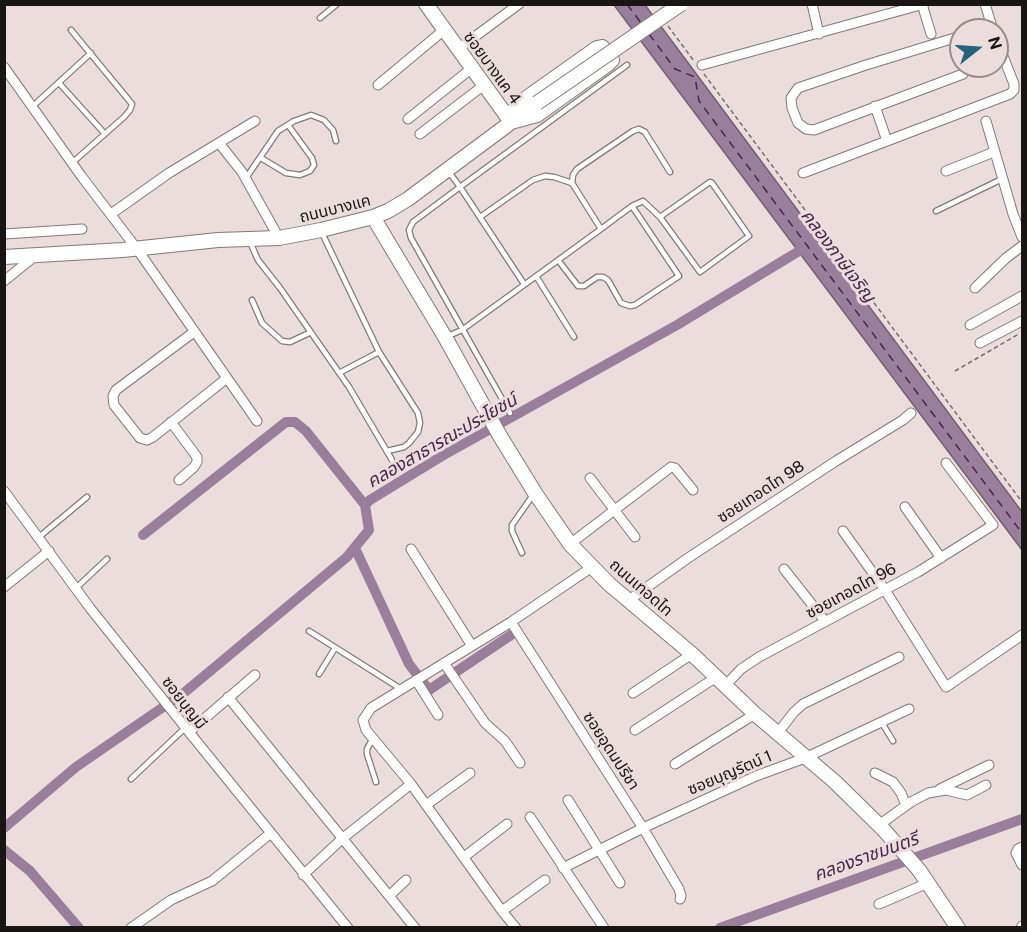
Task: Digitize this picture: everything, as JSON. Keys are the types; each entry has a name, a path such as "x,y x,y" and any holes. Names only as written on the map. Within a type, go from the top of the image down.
{"main road":[{"name":"ซอยบางแค 4","path":"426,4 511,122"},
{"name":"ถนนบางแค","path":"4,257 279,237 321,231 373,217 388,211 448,170 537,103 681,4"},
{"path":"597,48 606,49 612,60 608,64 537,115 511,122 518,104 597,48"},
{"name":"ถนนเทอดไท","path":"373,217 445,337 500,436 570,544 592,567 692,654 777,734 834,781 879,825 919,870 957,927"}],"street":[{"path":"458,50 519,4"},
{"path":"812,4 819,34"},
{"path":"701,68 923,5 931,34"},
{"path":"378,85 444,30"},
{"path":"949,41 798,88 791,98 796,118 802,126 810,130 952,78"},
{"path":"4,67 137,249 257,421"},
{"path":"408,119 472,68"},
{"path":"803,173 1012,92 1014,84 1009,71"},
{"path":"420,134 484,85"},
{"path":"875,106 887,141"},
{"path":"111,214 169,173 255,121"},
{"path":"986,121 1013,214 1023,237"},
{"path":"219,142 246,178 279,237"},
{"path":"946,171 994,152"},
{"path":"1013,214 1023,210"},
{"path":"4,234 82,229"},
{"path":"975,288 1006,258 1023,246"},
{"path":"4,281 34,256"},
{"path":"970,325 1023,296"},
{"path":"980,343 1023,321"},
{"path":"194,332 116,390 113,396 114,405 140,438 147,440 227,378"},
{"name":"ซอยเทอดไท 98","path":"629,600 688,558 912,413"},
{"path":"171,422 197,457 194,467 179,480"},
{"name":"ซอยเทอดไท 96","path":"635,730 759,657 941,558 993,525 946,463"},
{"path":"570,544 671,467 675,468 693,490"},
{"path":"590,478 635,537"},
{"name":"ซอยบุญมี","path":"4,491 76,588 187,730 348,927"},
{"path":"905,507 941,558"},
{"path":"843,531 885,590 946,687 1023,635"},
{"path":"411,549 472,646"},
{"path":"4,587 49,551"},
{"path":"516,927 502,911 411,784 366,730 363,720 371,708 510,622 592,567"},
{"path":"784,569 825,621"},
{"name":"ซอยอุดมปรีชา","path":"510,622 643,828 679,889 680,899"},
{"path":"633,693 692,654"},
{"path":"777,734 803,704 899,657"},
{"path":"444,663 485,723 505,741 520,763"},
{"path":"187,730 255,675"},
{"path":"416,680 438,715"},
{"path":"228,697 415,927"},
{"name":"ซอยบุญรัตน์ 1","path":"564,868 643,828 756,776 805,758 909,709"},
{"path":"675,764 755,714"},
{"path":"879,825 906,805 989,765"},
{"path":"426,805 470,773"},
{"path":"875,773 893,782 902,793 906,805"},
{"path":"303,874 343,838 411,784"},
{"path":"938,790 967,795 986,785"},
{"path":"568,800 620,883"},
{"path":"530,817 604,927"},
{"path":"464,857 507,824"},
{"path":"131,927 171,900 212,881 271,833"},
{"path":"1023,847 1018,849 1016,854 1023,865"},
{"path":"389,896 406,880"},
{"path":"502,911 545,880"},
{"path":"879,904 928,883"}],"lane":[{"path":"320,18 337,4"},
{"path":"71,30 132,104 124,117 72,163"},
{"path":"32,107 91,53"},
{"path":"510,413 411,238 409,230 413,222 627,65"},
{"path":"59,83 105,134"},
{"path":"246,178 278,131 310,115 324,120 333,130 336,141"},
{"path":"261,158 286,173 300,175 310,171 314,165 312,158 288,125"},
{"path":"572,183 577,169 639,129 645,132 670,172"},
{"path":"448,170 524,284"},
{"path":"480,217 533,180 545,176 572,183 601,229"},
{"path":"936,211 1002,179"},
{"path":"445,337 462,330 632,206 644,201 660,217 700,272 749,236 710,182 660,217"},
{"path":"558,260 578,286 584,286 597,277 603,277 608,280 621,303 630,306 680,276 632,206"},
{"path":"321,231 379,352 418,413 420,423 418,432 404,447 387,451"},
{"path":"249,238 258,260 339,373 369,418 392,460"},
{"path":"536,276 574,337"},
{"path":"252,300 262,323 282,340 290,342 309,333"},
{"path":"339,373 379,352"},
{"path":"522,553 512,531 512,525 535,493"},
{"path":"39,537 87,497"},
{"path":"76,588 107,559"},
{"path":"309,631 401,689"},
{"path":"319,674 335,648"},
{"path":"881,722 893,741"},
{"path":"131,779 187,730"},
{"path":"373,738 367,754 376,782"}],"path":[{"path":"666,24 1023,502"},
{"path":"955,371 1023,332"}],"shaded area":[{"path":"614,5 645,5 1022,512 1022,550"}],"waterway":[{"name":"คลองสาธารณะประโยชน์","path":"4,828 76,767 185,692 347,557 369,530 365,505 370,500 442,456 677,325 809,245"},
{"path":"143,535 286,422 295,422 306,431 365,505"},
{"path":"355,548 409,664 429,690 511,635"},
{"name":"คลองราชมนตรี","path":"720,928 1022,819"},
{"path":"4,850 30,871 79,928"}],"ferry route":[{"path":"627,4 641,23"},
{"path":"649,34 675,69 695,77 699,101 1022,533"}],"water label":[{"name":"คลองภาษีเจริญ","path":"838,256"}]}
